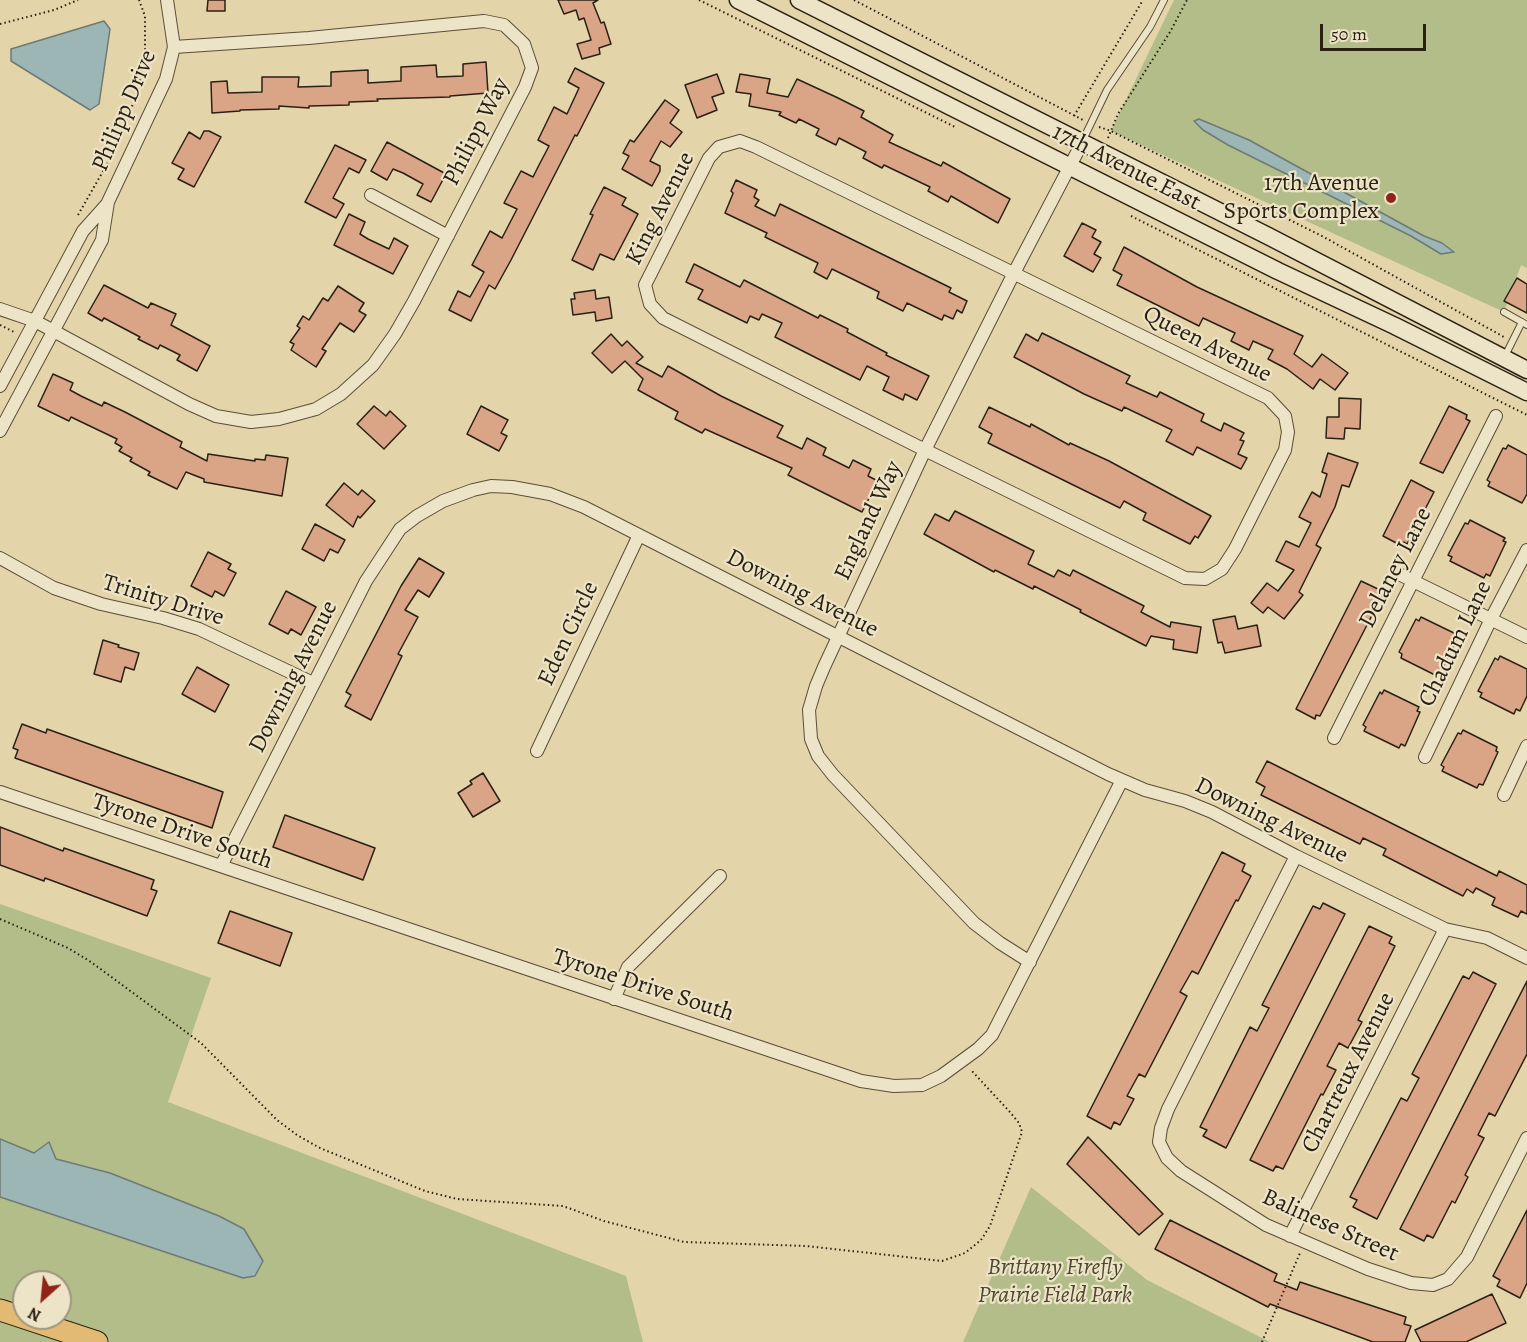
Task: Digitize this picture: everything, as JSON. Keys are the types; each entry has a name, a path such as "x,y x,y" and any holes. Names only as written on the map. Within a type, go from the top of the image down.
{"highway":[{"path":"0,1310 97,1342"}],"street":[{"name":"Philipp Drive","path":"0,386 29,319 83,231 108,202 162,89 174,47 167,0"},
{"name":"17th Avenue East","path":"738,0 1278,271 1527,392"},
{"name":"17th Avenue East","path":"798,0 1268,236 1527,370"},
{"name":"Philipp Way","path":"0,309 29,319 216,416 251,422 279,419 316,409 341,394 373,365 414,301 525,87 532,68 524,44 504,24 484,21 309,38 174,47"},
{"name":"King Avenue","path":"925,450 663,318 651,304 645,285 709,158 719,147 740,141 1014,273"},
{"name":"England Way","path":"1030,962 974,923 833,775 818,756 812,739 809,710 816,686 838,636 925,450 1082,143"},
{"path":"371,195 448,236"},
{"name":"Philipp Drive","path":"0,431 102,240 108,202"},
{"name":"Queen Avenue","path":"925,450 1185,578 1205,579 1222,569 1235,549 1285,450 1288,432 1285,416 1268,398 1014,273"},
{"name":"Delaney Lane","path":"1334,738 1496,416"},
{"name":"Downing Avenue","path":"221,866 366,581 400,529 443,501 473,490 490,486 533,489 584,507 1122,780 1212,812 1445,929 1486,938 1527,958"},
{"name":"Eden Circle","path":"537,751 639,535"},
{"name":"Chadum Lane","path":"1425,757 1527,550"},
{"name":"Trinity Drive","path":"0,558 54,588 82,598 199,629 313,683"},
{"path":"1401,575 1527,637"},
{"path":"1504,795 1527,746"},
{"name":"Tyrone Drive South","path":"0,792 861,1081 894,1086 922,1084 941,1076 963,1061 992,1035 1122,780"},
{"name":"Balinese Street","path":"1296,856 1168,1109 1159,1142 1167,1158 1181,1172 1266,1225 1368,1269 1411,1283 1433,1284 1448,1279 1467,1257 1527,1138"},
{"path":"614,999 628,967 720,876"},
{"name":"Chartreux Avenue","path":"1290,1236 1445,929"}],"lane":[{"path":"1082,143 1107,90 1150,27 1164,0"},
{"path":"1503,312 1524,323 1504,358"}],"path":[{"path":"0,24 54,10 78,0"},
{"path":"77,218 110,159 138,92 145,51 145,16 139,0"},
{"path":"699,0 956,128"},
{"path":"854,0 1074,116 1111,131 1322,236 1512,342"},
{"path":"1074,116 1143,0"},
{"path":"1102,152 1118,114 1170,32 1187,0"},
{"path":"1125,213 1527,415"},
{"path":"0,326 14,332 29,319"},
{"path":"0,919 68,948 91,962 201,1043 277,1120 320,1148 424,1191 457,1199 563,1206 604,1221 684,1242 806,1246 942,1261 965,1252 981,1240 990,1226 1022,1132 1019,1123 963,1061"},
{"path":"1262,1342 1301,1250"}],"green space":[{"name":"17th Avenue Sports Complex","path":"1174,0 1527,0 1527,268 1521,265 1504,312 1111,131"},
{"path":"0,904 211,978 168,1102 626,1276 643,1342 0,1342"},
{"name":"Brittany Firefly Prairie Field Park","path":"1031,1187 1147,1280 1270,1342 963,1342"}],"water":[{"path":"104,21 110,29 99,104 90,110 11,61 11,49"},
{"path":"1199,119 1249,140 1424,236 1442,243 1454,252 1441,254 1411,236 1228,145 1203,130 1194,121"},
{"path":"0,1139 34,1153 49,1142 56,1159 110,1173 219,1216 244,1229 263,1261 255,1276 243,1278 0,1197"}],"building":[{"path":"208,0 225,0 225,11 207,11"},
{"path":"558,0 598,0 593,3 601,23 604,22 611,44 599,48 600,54 582,59 577,44 591,40 584,18 579,20 576,10 564,14"},
{"path":"486,62 488,93 450,97 377,99 378,101 349,102 349,105 309,106 309,108 279,106 279,109 212,113 211,82 227,81 228,93 262,92 262,77 299,77 298,87 331,86 331,72 368,70 368,83 401,81 401,67 436,65 437,77 463,76 463,64"},
{"path":"575,68 604,83 495,289 489,285 471,321 449,310 458,291 470,297 484,272 472,265 490,231 502,238 517,209 504,203 521,171 533,177 549,146 538,140 554,107 567,114 579,88 568,82"},
{"path":"717,74 724,93 712,97 717,110 697,118 685,85"},
{"path":"740,74 770,79 767,93 788,97 797,79 864,111 861,117 893,135 889,142 941,166 943,162 1010,199 998,223 951,196 948,202 928,191 930,187 884,165 882,168 863,158 866,152 839,138 836,145 816,135 819,129 799,119 796,123 779,115 781,112 749,106 751,94 736,92"},
{"path":"665,100 679,110 670,123 682,132 670,147 661,141 650,161 660,166 660,171 652,186 622,169 629,156 623,153 630,140 634,142"},
{"path":"204,131 221,137 194,187 178,179 184,169 172,163 189,132 200,139"},
{"path":"387,142 446,174 431,202 417,195 423,184 403,173 393,169 387,180 371,171"},
{"path":"335,145 366,160 359,173 349,168 333,198 344,204 336,218 305,202"},
{"path":"736,180 757,190 754,197 759,200 755,206 775,216 780,204 951,288 949,292 967,301 962,313 957,310 953,319 944,315 942,320 907,303 903,311 877,298 879,292 832,269 827,279 814,272 818,263 765,237 767,233 725,213"},
{"path":"604,187 626,198 622,205 638,214 614,260 600,254 593,270 572,260 593,215 590,214"},
{"path":"349,214 365,222 360,234 368,239 389,249 394,238 408,246 393,274 334,245"},
{"path":"1082,223 1096,230 1092,237 1101,242 1094,254 1101,258 1093,272 1064,256"},
{"path":"1124,247 1197,287 1303,336 1294,354 1312,367 1322,354 1348,373 1335,390 1320,379 1313,389 1287,369 1268,359 1273,350 1253,341 1249,350 1231,341 1235,333 1203,318 1199,326 1117,285 1122,275 1113,270"},
{"path":"694,264 740,287 744,280 818,318 820,315 848,329 847,332 887,353 886,355 929,376 917,400 905,394 903,400 883,390 889,377 867,366 860,380 775,337 782,323 762,314 759,320 750,316 747,323 698,299 703,290 686,282"},
{"path":"1517,278 1527,284 1527,313 1504,301"},
{"path":"104,285 148,308 151,303 176,314 171,325 210,346 197,371 177,360 180,355 160,345 158,349 104,318 102,321 88,313"},
{"path":"338,286 364,303 359,311 366,315 354,332 340,323 322,349 326,351 316,367 291,350 294,344 290,342 300,328 297,326 303,316 309,320 323,298 328,301"},
{"path":"595,290 596,299 609,297 612,318 596,321 595,312 573,315 571,299 575,299 574,293"},
{"path":"1042,333 1130,376 1126,383 1157,397 1160,392 1204,414 1201,421 1221,431 1224,423 1244,433 1240,440 1244,441 1238,454 1247,458 1241,469 1197,447 1193,455 1166,441 1172,430 1124,407 1122,411 1084,394 1014,357 1026,334 1038,341"},
{"path":"611,334 622,346 627,341 643,357 636,363 662,377 668,366 721,396 783,426 777,437 802,449 807,438 826,448 823,455 849,468 853,460 871,469 868,476 878,481 862,512 788,475 792,468 705,429 702,433 675,419 678,412 638,390 643,379 625,361 612,373 592,353"},
{"path":"53,374 73,383 70,390 102,406 104,402 125,412 182,442 180,447 207,461 208,454 255,461 255,459 265,460 266,455 288,458 282,496 204,482 204,479 186,472 177,489 148,475 150,472 130,461 132,458 119,451 122,447 115,443 117,439 71,417 69,421 38,406"},
{"path":"1339,398 1361,399 1360,429 1345,428 1344,439 1326,438 1327,417 1339,417"},
{"path":"374,406 386,416 390,411 406,426 384,449 357,424"},
{"path":"481,406 508,420 501,433 507,436 499,451 467,434"},
{"path":"1449,406 1467,415 1466,419 1470,421 1443,473 1420,463"},
{"path":"989,407 1030,427 1031,424 1069,445 1070,443 1109,461 1211,516 1198,538 1195,536 1190,544 1143,520 1146,513 1124,501 1120,508 988,443 992,434 979,427"},
{"path":"1508,445 1527,455 1527,494 1522,503 1488,486 1490,482 1487,480 1503,448 1506,449"},
{"path":"1328,453 1358,463 1349,487 1342,485 1335,507 1316,545 1321,548 1299,592 1303,595 1284,619 1268,607 1263,613 1251,603 1267,583 1278,591 1294,570 1276,561 1286,541 1299,547 1311,523 1299,517 1312,492 1320,497 1327,474 1322,472"},
{"path":"1411,480 1434,492 1407,544 1404,542 1402,546 1383,536"},
{"path":"344,483 358,495 362,490 375,501 360,518 358,516 353,527 326,505"},
{"path":"955,511 1034,551 1028,564 1054,577 1058,570 1070,576 1073,570 1144,606 1141,612 1170,627 1171,622 1201,627 1197,653 1173,649 1174,640 1151,636 1146,646 1034,586 1033,589 995,570 994,572 924,534 935,514 949,521"},
{"path":"1470,520 1505,538 1503,541 1506,542 1490,576 1486,574 1484,578 1450,561 1452,557 1448,555 1465,523 1468,524"},
{"path":"315,524 345,540 338,553 330,549 324,561 302,549"},
{"path":"208,552 231,564 228,569 236,573 224,596 215,591 212,597 191,586"},
{"path":"419,558 444,573 429,597 418,590 405,610 418,617 398,654 402,656 371,720 345,706 351,695 346,692 401,586"},
{"path":"1361,581 1380,590 1378,594 1382,596 1320,716 1316,715 1315,719 1296,709"},
{"path":"286,591 316,607 301,635 291,629 288,634 269,624"},
{"path":"1235,616 1238,629 1257,625 1261,646 1225,653 1222,642 1218,643 1213,620"},
{"path":"1421,617 1456,634 1454,638 1457,639 1441,672 1437,671 1435,675 1401,658 1402,654 1399,652 1416,619 1419,621"},
{"path":"103,640 139,653 134,670 125,667 121,682 94,674"},
{"path":"1500,656 1527,669 1527,696 1520,711 1516,709 1514,714 1480,697 1482,693 1478,691 1495,658 1498,660"},
{"path":"197,667 229,685 215,712 182,694"},
{"path":"1384,690 1419,707 1417,711 1420,712 1405,746 1401,744 1399,748 1364,731 1366,727 1363,725 1380,692 1382,694"},
{"path":"22,724 46,733 47,729 223,792 212,828 15,758 18,750 13,748"},
{"path":"1463,730 1497,747 1498,752 1483,785 1479,784 1477,788 1442,771 1444,767 1441,765 1458,733 1461,734"},
{"path":"1267,761 1497,876 1499,871 1527,885 1527,914 1521,911 1518,917 1492,905 1495,898 1476,888 1473,893 1467,889 1463,896 1383,855 1386,849 1363,838 1360,844 1261,795 1265,787 1256,782"},
{"path":"483,773 500,801 473,817 458,793 472,784 470,781"},
{"path":"285,815 375,848 363,880 273,847"},
{"path":"0,827 63,851 64,848 154,880 151,889 157,891 147,916 45,878 44,881 0,865"},
{"path":"1222,852 1245,864 1242,871 1251,876 1198,974 1192,971 1180,992 1187,996 1145,1077 1139,1074 1127,1096 1134,1099 1120,1125 1114,1122 1111,1129 1087,1116"},
{"path":"1323,903 1345,914 1226,1148 1203,1136 1207,1130 1200,1127 1250,1027 1257,1031 1269,1008 1262,1005 1313,906 1320,909"},
{"path":"230,911 292,933 280,966 218,943"},
{"path":"1369,926 1392,937 1389,943 1395,946 1358,1020 1362,1022 1348,1048 1339,1043 1327,1066 1336,1070 1323,1095 1321,1094 1283,1169 1276,1166 1273,1171 1250,1160"},
{"path":"1473,972 1496,984 1377,1219 1353,1207 1357,1200 1350,1197 1401,1098 1407,1101 1419,1078 1412,1074 1463,976 1469,979"},
{"path":"1527,981 1527,1054 1495,1116 1489,1113 1478,1135 1484,1138 1465,1175 1468,1177 1455,1203 1452,1201 1433,1238 1427,1235 1424,1241 1400,1229"},
{"path":"1088,1137 1163,1214 1139,1235 1067,1164"},
{"path":"1527,1210 1527,1283 1520,1298 1497,1286 1500,1280 1493,1276"},
{"path":"1170,1220 1277,1274 1274,1281 1297,1290 1300,1282 1406,1317 1404,1324 1411,1326 1405,1342 1373,1342 1270,1304 1268,1307 1155,1249"},
{"path":"1492,1294 1506,1323 1466,1342 1421,1342 1415,1330"}],"place":[{"name":"17th Avenue Sports Complex","path":"1391,198"}]}
